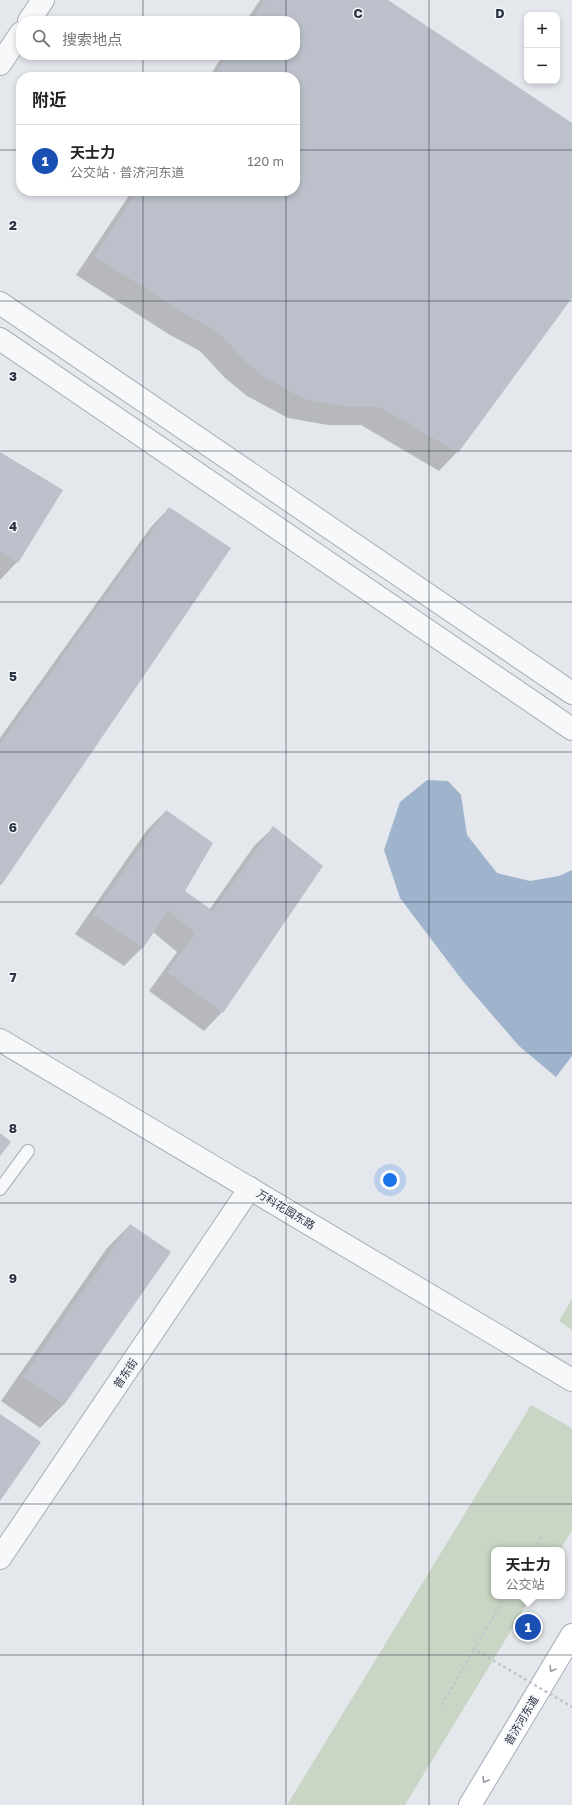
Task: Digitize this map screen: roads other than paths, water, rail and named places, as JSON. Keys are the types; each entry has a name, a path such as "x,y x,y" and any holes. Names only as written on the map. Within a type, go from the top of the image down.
{"main road":[{"name":"普济河东道","path":"470,1805 572,1635"}],"street":[{"path":"33,16 44,0"},
{"path":"0,64 16,40"},
{"path":"0,303 572,693"},
{"path":"0,339 572,729"},
{"name":"万科花园东路","path":"0,1040 572,1380"},
{"name":"普东街","path":"0,1558 250,1188"}],"lane":[{"path":"0,1189 28,1151"}],"water":[{"path":"427,780 448,781 461,795 467,835 497,873 530,881 559,876 572,870 572,1056 556,1077 519,1046 462,980 400,898 384,850 400,802"}],"place":[{"name":"天士力","path":"528,1627"}]}
